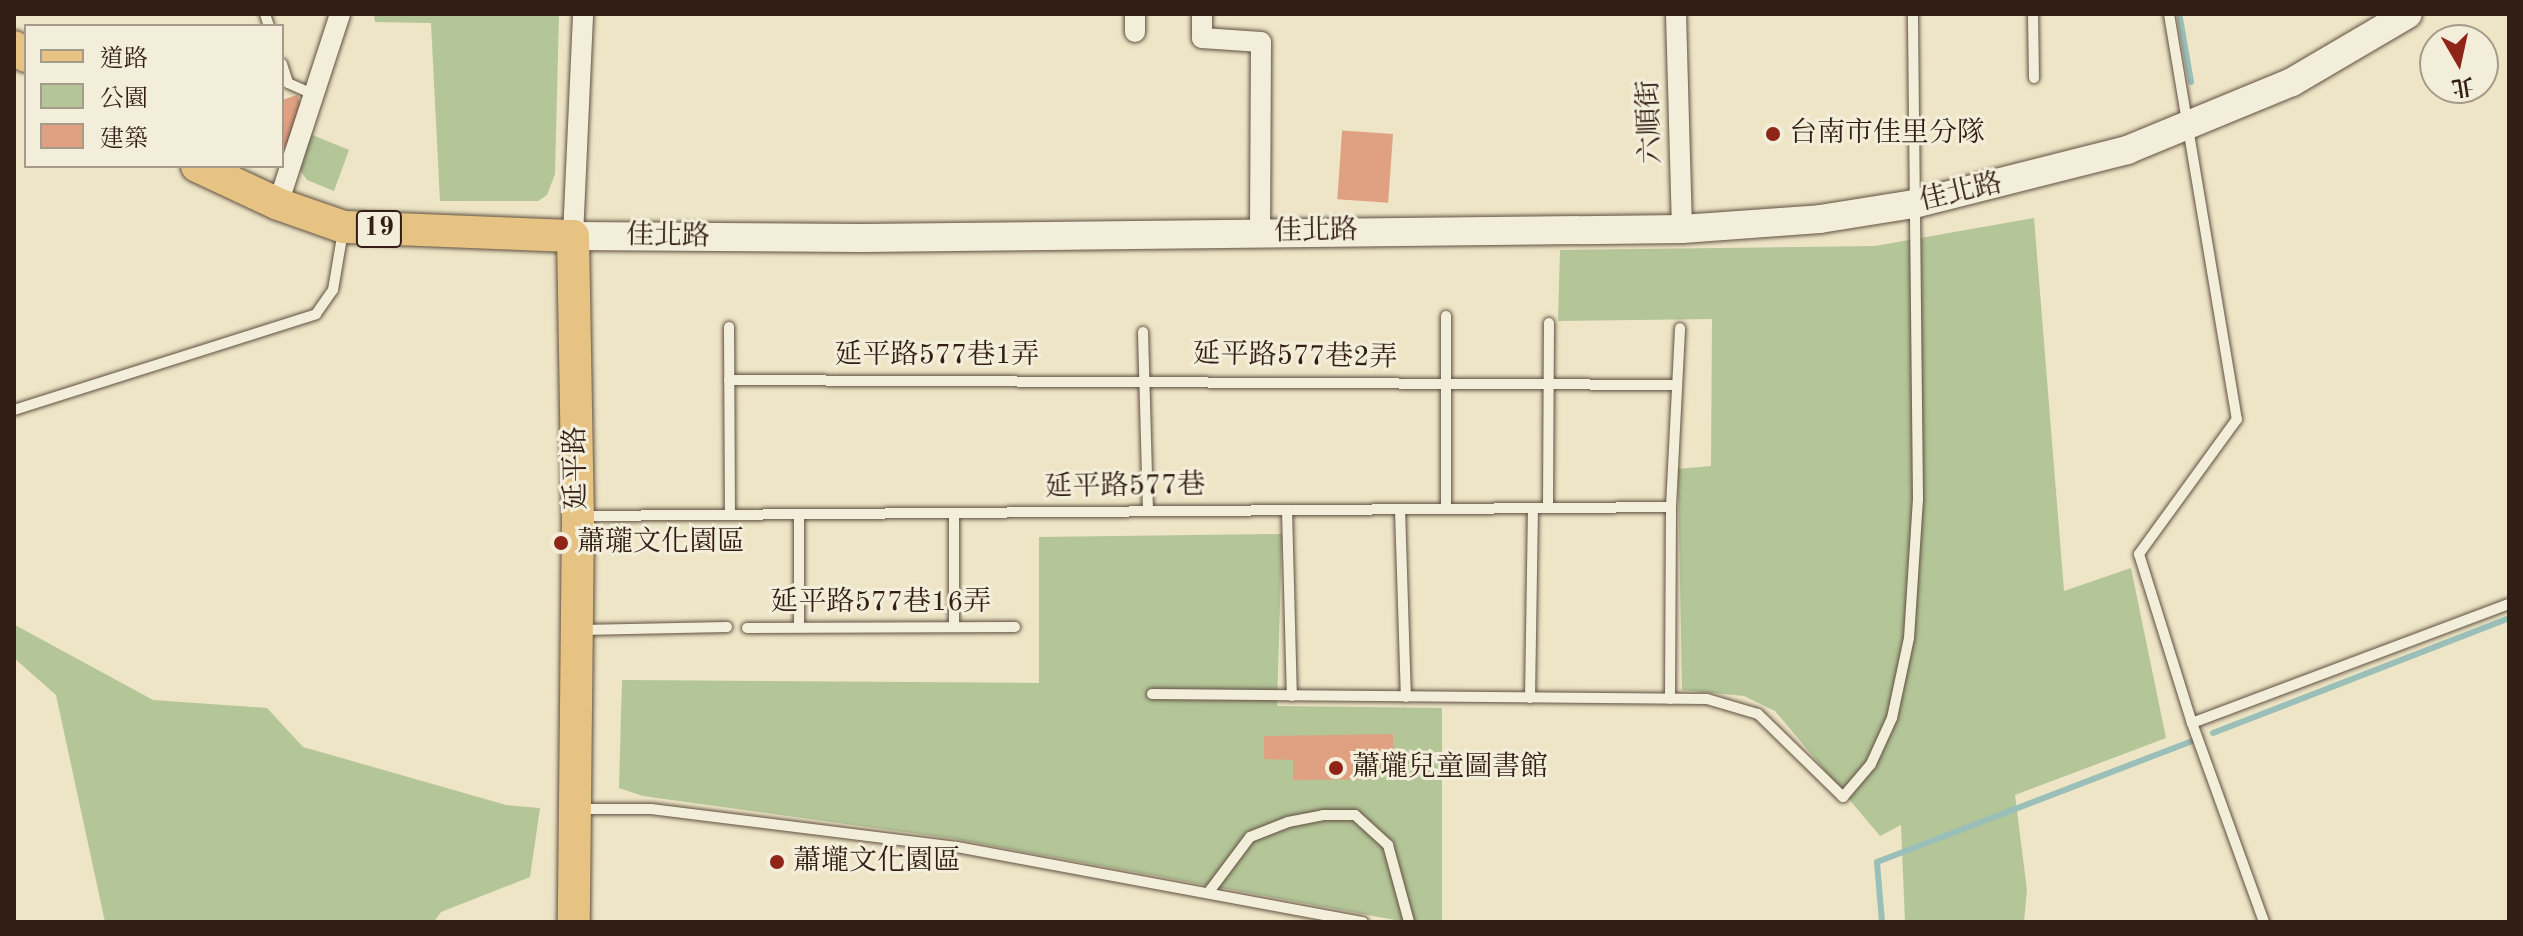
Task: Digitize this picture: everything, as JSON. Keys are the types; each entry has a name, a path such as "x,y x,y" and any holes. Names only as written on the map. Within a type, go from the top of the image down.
{"main road":[{"name":"佳北路","path":"201,168 278,204 344,227 573,236"},
{"name":"延平路","path":"573,236 578,516 574,922"}],"street":[{"path":"278,204 340,14"},
{"name":"延平路","path":"573,236 583,14"},
{"path":"1202,14 1202,38 1261,42 1260,233"},
{"name":"六順街","path":"1676,14 1682,229"},
{"name":"佳北路","path":"573,236 863,238 1682,229 1820,219 1914,204 2113,154 2292,82 2408,14"}],"lane":[{"path":"1152,694 1707,699 1758,714 1843,797 1871,764 1892,718 1909,638 1918,499 1913,14"},
{"path":"2033,14 2034,78"},
{"path":"2169,14 2237,419 2139,554 2192,723 2264,922"},
{"path":"285,84 313,94"},
{"path":"14,410 316,314 333,290 344,227"},
{"path":"1446,316 1446,508"},
{"path":"1548,508 1549,323"},
{"path":"729,327 730,515"},
{"path":"1670,699 1671,507 1680,328"},
{"path":"1143,332 1148,511"},
{"name":"延平路577巷2弄","path":"1145,379 1675,385"},
{"name":"延平路577巷1弄","path":"729,380 1145,379"},
{"name":"延平路577巷","path":"578,516 1671,507"},
{"path":"1530,698 1533,508"},
{"path":"1400,509 1406,697"},
{"path":"1287,510 1292,696"},
{"path":"954,513 954,627"},
{"path":"799,514 799,627"},
{"path":"2192,723 2509,604"},
{"path":"575,630 727,627"},
{"name":"延平路577巷16弄","path":"747,628 1015,627"},
{"path":"577,809 651,809 957,847 1363,922"},
{"path":"1208,893 1250,837 1288,822 1323,815 1355,815 1388,845 1409,922"}],"green space":[{"path":"374,14 559,14 555,174 547,195 538,201 440,201 431,23 375,22"},
{"path":"310,134 349,150 334,191 307,180 297,166"},
{"path":"2034,218 2064,591 2131,568 2166,738 2015,795 2027,890 2024,922 1905,922 1901,825 1880,836 1775,711 1744,696 1682,690 1678,469 1711,466 1712,319 1558,321 1560,250 1875,246"},
{"path":"1282,534 1277,706 1442,708 1442,922 1406,922 955,839 643,796 619,788 622,680 1039,683 1039,537"},
{"path":"15,625 153,700 267,708 303,747 506,805 540,808 530,877 441,912 434,922 105,922 56,695 14,658"}],"building":[{"path":"297,95 303,108 284,150 284,99"},
{"path":"1342,130 1393,134 1388,203 1337,199"},
{"path":"1393,734 1393,754 1385,754 1385,767 1376,768 1376,779 1293,780 1293,760 1264,759 1264,736"}],"waterway":[{"path":"2180,18 2191,82"},
{"path":"2213,733 2509,618"},
{"path":"1882,922 1877,862 2192,741"}],"place":[{"name":"台南市佳里分隊","path":"1773,134"},
{"name":"蕭瓏文化園區","path":"561,543"},
{"name":"蕭壠兒童圖書館","path":"1336,768"},
{"name":"蕭壠文化園區","path":"777,862"}]}
